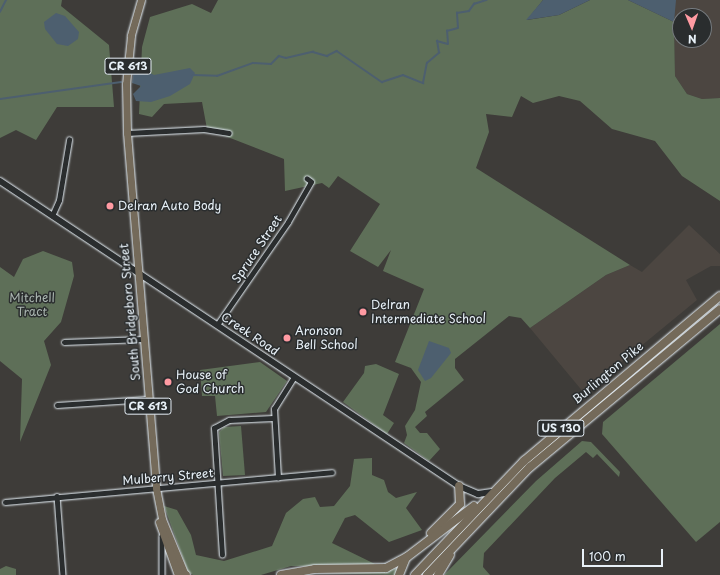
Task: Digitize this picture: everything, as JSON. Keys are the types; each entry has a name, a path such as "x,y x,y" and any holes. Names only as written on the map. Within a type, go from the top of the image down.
{"highway":[{"name":"Burlington Pike","path":"415,575 492,492 556,432 720,296"},
{"name":"Burlington Pike","path":"427,575 475,523 572,430 720,309"},
{"path":"417,549 460,504 459,486"},
{"path":"281,575 315,569 375,570 407,557 492,492"},
{"path":"438,575 475,523"},
{"path":"399,575 407,557"}],"main road":[{"name":"CR 613","path":"127,133 126,84 131,36 141,0"},
{"name":"South Bridgeboro Street","path":"127,133 148,399 162,536 183,575"},
{"name":"South Bridgeboro Street","path":"156,488 162,519 183,575"}],"street":[{"path":"127,133 204,129 229,133"},
{"path":"52,216 58,200 69,140"},
{"name":"Creek Road","path":"0,181 459,486 478,494 492,492"},
{"name":"Spruce Street","path":"217,325 309,181"},
{"path":"64,342 143,339"},
{"path":"278,478 273,418 274,409 294,377"},
{"path":"57,405 148,399"},
{"path":"222,555 213,437 216,425 229,420 273,418"},
{"name":"Mulberry Street","path":"5,502 57,496 217,484 332,472"},
{"path":"57,496 63,575"},
{"name":"South Bridgeboro Street","path":"162,536 160,558 162,575"}],"shaded area":[{"path":"628,0 720,0 720,98 702,99 687,94 675,76 674,48 712,48 712,8 672,8 672,21"},
{"path":"689,225 720,254 720,266 711,266 686,280 697,300 584,393 530,328 606,275 630,265 642,272"}],"green space":[{"path":"0,0 62,0 61,6 109,45 114,107 57,107 36,140 16,130 0,138"},
{"path":"218,0 543,0 527,20 559,15 590,0 628,0 672,21 672,48 674,48 675,76 687,94 702,99 720,98 720,201 682,176 655,141 612,129 580,101 559,96 533,103 521,96 512,117 486,114 489,132 476,168 630,265 606,275 530,328 521,318 509,316 455,359 455,368 464,380 425,412 427,416 415,427 420,433 427,433 440,449 429,461 404,443 407,435 405,426 415,410 421,382 411,368 395,362 424,289 383,271 391,250 378,267 350,251 380,204 338,176 329,188 322,183 285,191 284,159 207,129 202,102 164,104 152,117 139,114 142,47 150,17 192,4 211,13"},
{"name":"Mitchell Tract","path":"43,251 72,262 74,276 61,322 44,341 51,365 20,442 22,379 0,361 0,267 14,277 23,259"},
{"path":"720,324 720,522 696,542 602,434 603,422"},
{"path":"260,362 287,381 266,412 217,416 215,396 202,396 200,370"},
{"path":"376,364 399,374 383,415 394,423 387,434 343,402 364,373 365,366"},
{"path":"241,426 245,475 223,476 219,432 224,427"},
{"path":"582,441 591,442 620,472 619,477 597,454 593,458 586,452 555,478 484,553 483,567 490,575 444,575 536,481"},
{"path":"372,458 372,475 384,480 388,492 396,498 417,492 406,508 422,530 389,542 355,515 345,518 332,543 375,564 374,567 291,566 261,575 193,575 188,572 164,506 177,510 191,535 196,555 224,561 272,546 286,513 303,499 315,497 320,507 334,506 350,486 354,459"},
{"path":"6,566 16,569 16,575 0,575 0,569"},
{"path":"398,568 396,575 316,573 382,572"}],"water":[{"path":"543,0 590,0 559,15 526,20"},
{"path":"628,0 676,0 675,8 672,8 672,21"},
{"path":"56,13 65,16 79,32 78,39 68,46 57,44 45,29 44,22"},
{"path":"138,67 154,75 190,68 195,73 190,84 170,96 151,102 136,101 133,94 141,86 132,83 134,69"},
{"path":"429,341 449,348 451,353 431,378 425,381 418,370"}],"waterway":[{"path":"0,12 6,0"},
{"path":"193,75 217,76 253,63 271,64 279,56 286,58 313,52 327,56 337,51 382,82 403,75 423,83 427,63 439,53 437,41 448,44 447,31 458,28 457,13 469,11 474,4 486,0"},
{"path":"0,99 121,82"}],"place":[{"name":"Delran Auto Body","path":"110,206"},
{"name":"Delran Intermediate School","path":"363,312"},
{"name":"Aronson Bell School","path":"287,338"},
{"name":"House of God Church","path":"168,382"}]}
